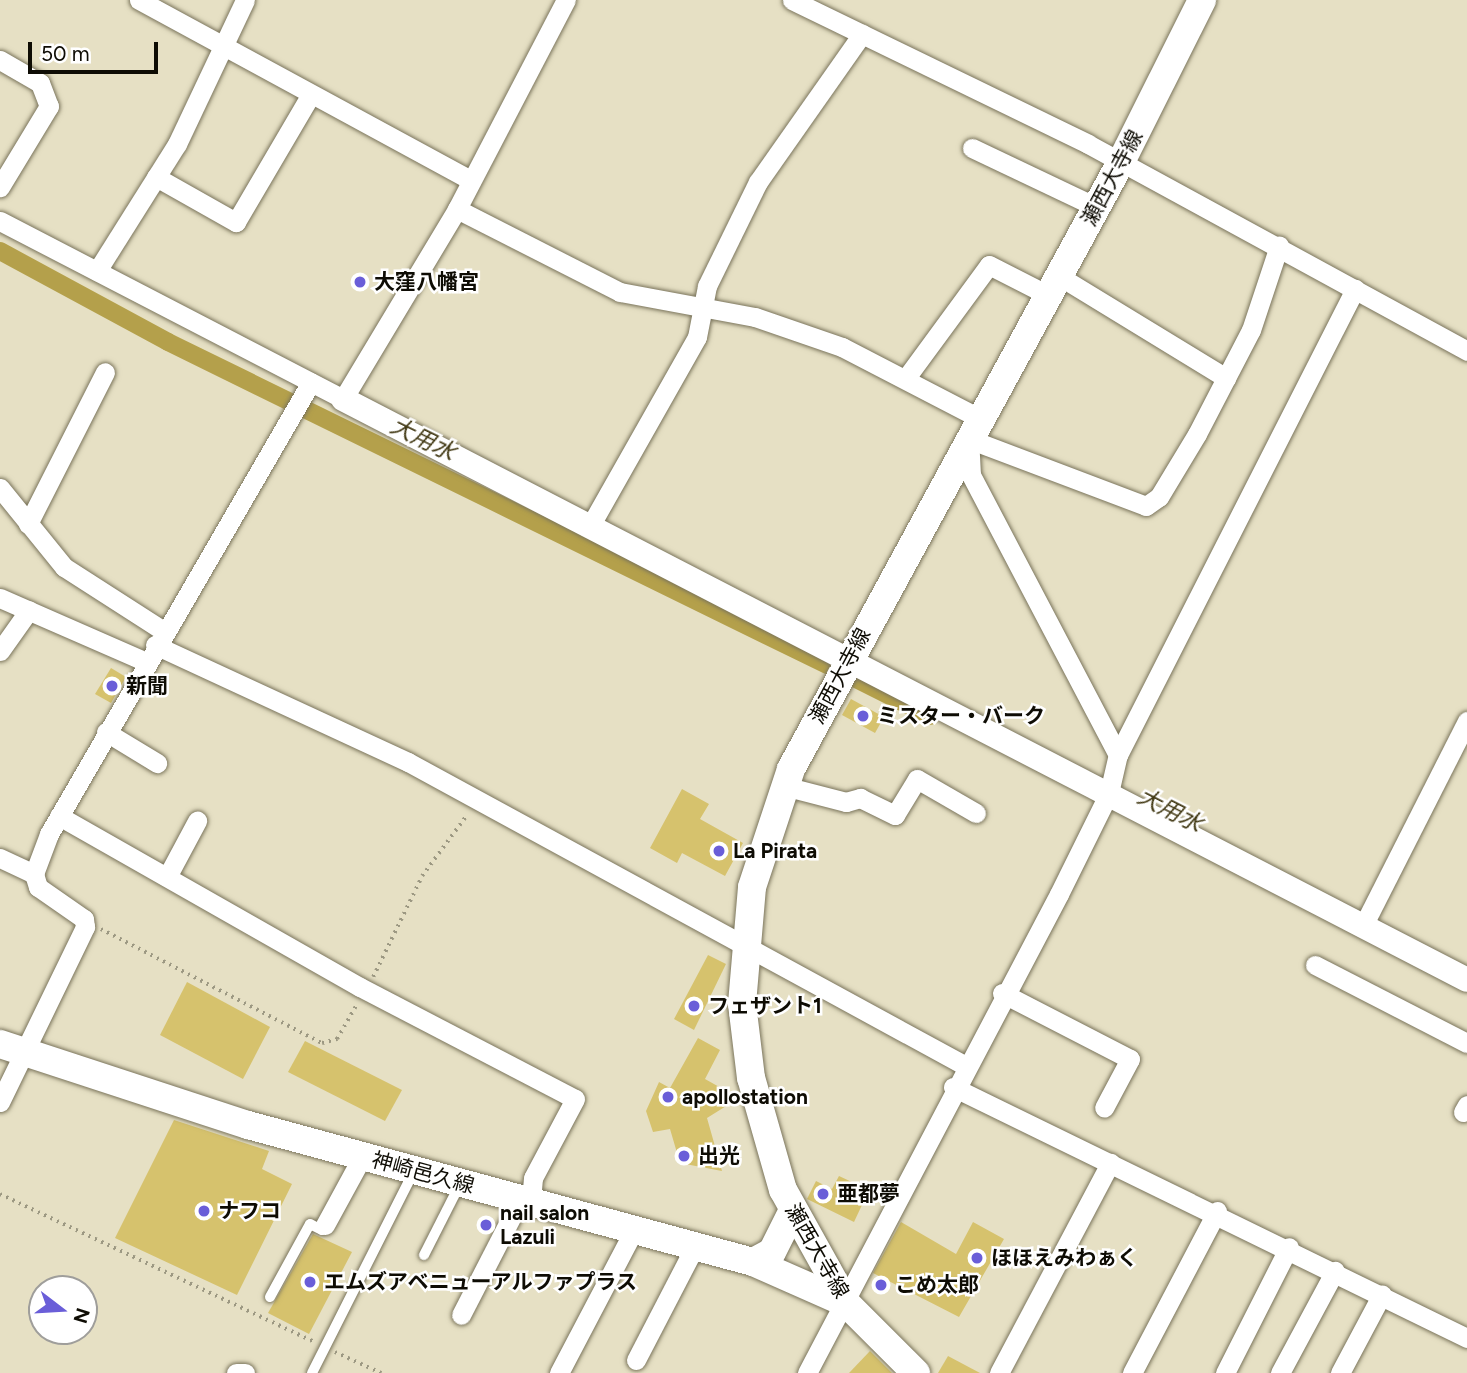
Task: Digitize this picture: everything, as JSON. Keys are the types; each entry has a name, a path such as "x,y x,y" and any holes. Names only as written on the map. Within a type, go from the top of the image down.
{"main road":[{"name":"瀬西大寺線","path":"916,1373 846,1303 792,1212 751,1078 743,943 752,887 784,786 848,660 1121,162 1202,0"},
{"name":"神崎邑久線","path":"12,1049 362,1157 753,1262 846,1303"},
{"path":"753,1262 772,1252 792,1212"},
{"path":"801,1281 813,1275 816,1252"}],"street":[{"path":"139,0 223,48 471,180"},
{"path":"97,271 156,177 245,0"},
{"path":"343,399 457,209 566,0"},
{"path":"792,0 1121,162 1467,351"},
{"path":"589,528 707,309 707,286 758,182 862,34"},
{"path":"0,60 40,83 49,106 0,187"},
{"path":"156,177 236,222 311,94"},
{"path":"972,148 1096,207"},
{"path":"457,209 620,292 707,309 842,347 906,378 975,429 1146,506 1159,498 1226,378 1261,307 1279,246"},
{"path":"0,221 589,528 1467,979"},
{"path":"906,378 989,265 1054,286 1226,378"},
{"path":"807,1373 846,1303 964,1065 1052,908 1109,793 1118,755 1355,289"},
{"path":"27,524 105,372"},
{"path":"34,874 59,816 154,645 311,382"},
{"path":"975,429 971,475 1118,755"},
{"path":"3,501 64,567 154,645"},
{"path":"0,597 29,610 154,645 408,762 964,1065"},
{"path":"0,650 29,610"},
{"path":"1363,926 1467,721"},
{"path":"106,732 157,764"},
{"path":"784,786 846,802 860,798 895,816 917,779 976,813"},
{"path":"59,816 575,1099 533,1178 531,1203 516,1208 461,1315"},
{"path":"167,877 197,821"},
{"path":"0,858 34,874 46,896 84,919 85,927 12,1049 0,1102"},
{"path":"1315,965 1467,1044"},
{"path":"1002,993 1130,1059 1104,1108"},
{"path":"953,1087 1217,1211 1467,1338"},
{"path":"325,1225 362,1157"},
{"path":"1000,1373 1110,1163"},
{"path":"1132,1373 1217,1211"},
{"path":"559,1373 634,1230"},
{"path":"636,1360 695,1246"},
{"path":"1225,1373 1289,1247"},
{"path":"1280,1373 1335,1271"},
{"path":"1340,1373 1382,1294"},
{"path":"236,1373 245,1373"}],"lane":[{"path":"312,1373 323,1346 414,1171"},
{"path":"424,1255 461,1184"},
{"path":"270,1297 310,1224 322,1230 325,1225"}],"path":[{"path":"0,1194 381,1373"}],"building":[{"name":"新聞","path":"111,668 126,677 111,703 95,694"},
{"name":"ミスター・バーク","path":"851,699 884,717 875,733 842,715"},
{"path":"682,789 709,804 700,819 743,843 725,876 682,853 677,863 650,848"},
{"path":"708,955 726,964 694,1030 674,1019"},
{"path":"187,982 270,1027 243,1079 160,1035"},
{"path":"698,1038 720,1050 705,1079 739,1098 707,1118 722,1171 680,1163 670,1129 653,1132 646,1111 659,1082 670,1088"},
{"path":"305,1041 402,1090 385,1121 288,1072"},
{"name":"ナフコ","path":"174,1120 269,1151 262,1169 292,1184 237,1295 115,1238"},
{"path":"839,1176 869,1190 854,1222 807,1199 816,1181 832,1189"},
{"path":"901,1222 956,1254 973,1222 1004,1239 959,1317 873,1273"},
{"name":"エムズアベニューアルファプラス","path":"313,1234 352,1252 309,1334 268,1313"},
{"path":"870,1351 892,1373 849,1373"},
{"path":"948,1356 980,1373 938,1373"}],"waterway":[{"name":"大用水","path":"0,251 168,342 827,665"},
{"name":"大用水","path":"852,677 930,716"}],"place":[{"name":"大窪八幡宮","path":"360,282"},
{"name":"新聞","path":"112,686"},
{"name":"ミスター・バーク","path":"863,716"},
{"name":"La Pirata","path":"719,851"},
{"name":"フェザント1","path":"694,1006"},
{"name":"apollostation","path":"668,1097"},
{"name":"出光","path":"684,1156"},
{"name":"亜都夢","path":"823,1194"},
{"name":"ナフコ","path":"204,1211"},
{"name":"nail salon Lazuli","path":"486,1225"},
{"name":"ほほえみわぁく","path":"977,1258"},
{"name":"エムズアベニューアルファプラス","path":"310,1282"},
{"name":"こめ太郎","path":"881,1285"}]}
